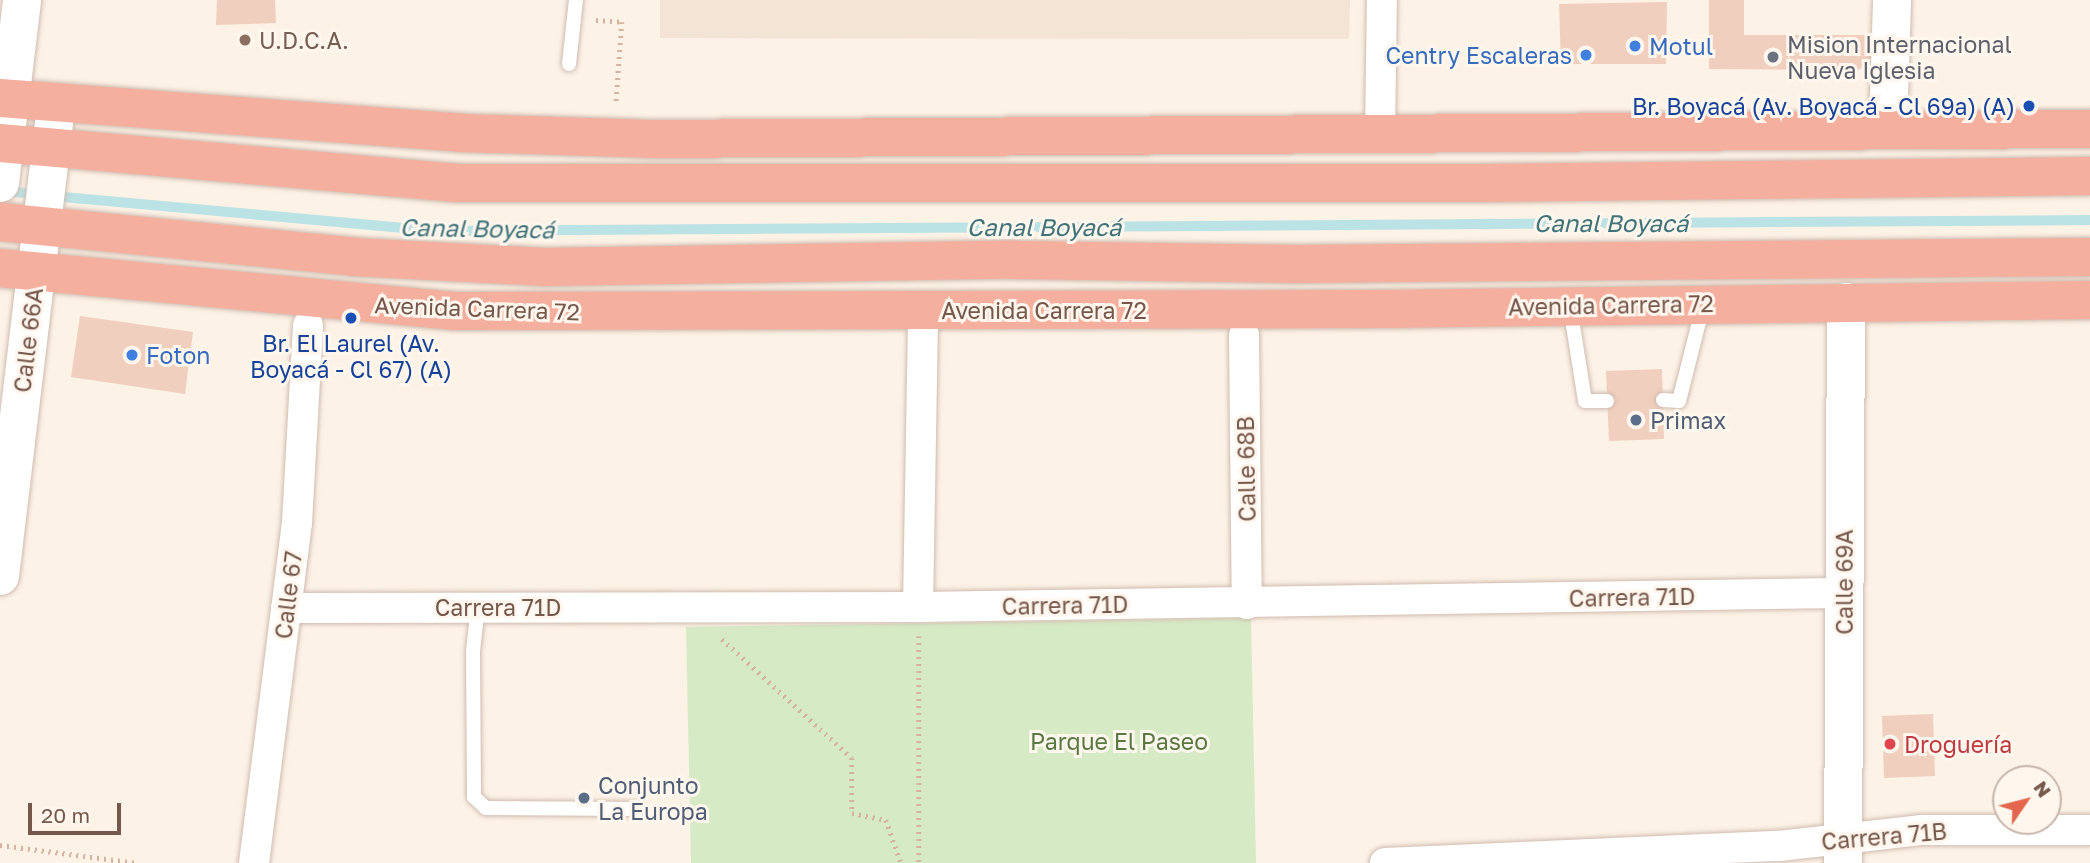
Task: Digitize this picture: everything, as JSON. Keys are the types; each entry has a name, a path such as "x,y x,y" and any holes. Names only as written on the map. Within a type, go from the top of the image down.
{"highway":[{"path":"5,98 462,133 614,138 2090,129"},
{"path":"2,158 50,157 457,183 1482,183 2080,172"},
{"name":"Avenida Carrera 72","path":"0,222 43,216 462,264 1015,260 1297,264 2090,257"},
{"path":"1015,260 1082,310"},
{"name":"Avenida Carrera 72","path":"18,269 456,311 1082,310 2090,300"}],"street":[{"path":"2,158 5,98 22,0"},
{"path":"1380,135 1382,0"},
{"path":"1888,130 1892,0"},
{"name":"Calle 66A","path":"0,576 18,269 43,216 56,103"},
{"name":"Calle 69A","path":"1843,850 1846,302"},
{"path":"919,607 923,310"},
{"name":"Calle 67","path":"254,863 297,523 308,326"},
{"name":"Calle 68B","path":"1244,335 1247,604"},
{"name":"Carrera 71D","path":"286,608 1247,604 1844,593"},
{"name":"Carrera 71B","path":"1385,863 1779,846 1843,850 1922,831 2090,830"}],"lane":[{"path":"569,64 576,0"},
{"path":"1663,400 1679,401 1704,304"},
{"path":"1570,306 1585,401 1607,401"},
{"path":"478,607 473,651 474,797 486,808 635,809"}],"path":[{"path":"574,18 622,22 614,138"},
{"path":"688,607 852,758 852,813 886,821 901,863"},
{"path":"919,607 919,863"},
{"path":"0,845 137,863"}],"shaded area":[{"path":"660,0 1350,0 1349,39 660,38"}],"green space":[{"name":"Parque El Paseo","path":"1251,618 1256,863 691,863 686,627"}],"building":[{"path":"217,0 275,0 276,23 216,25"},
{"path":"1709,0 1744,0 1744,35 1873,35 1873,61 1858,70 1709,69"},
{"path":"1667,2 1666,64 1561,64 1559,4"},
{"name":"Foton","path":"80,316 193,332 185,394 71,377"},
{"name":"Primax","path":"1662,369 1664,439 1609,441 1606,371"},
{"path":"1933,714 1935,776 1884,778 1882,716"}],"waterway":[{"name":"Canal Boyacá","path":"3,191 37,194"},
{"name":"Canal Boyacá","path":"52,196 439,231 2090,220"}],"place":[{"name":"U.D.C.A.","path":"245,40"},
{"name":"Motul","path":"1635,46"},
{"name":"Centry Escaleras","path":"1586,55"},
{"name":"Mision Internacional Nueva Iglesia","path":"1773,57"},
{"name":"Br. Boyacá (Av. Boyacá - Cl 69a) (A)","path":"2029,106"},
{"name":"Br. El Laurel (Av. Boyacá - Cl 67) (A)","path":"351,318"},
{"name":"Foton","path":"132,355"},
{"name":"Primax","path":"1636,420"},
{"name":"Droguería","path":"1890,744"},
{"name":"Conjunto La Europa","path":"584,798"}]}
